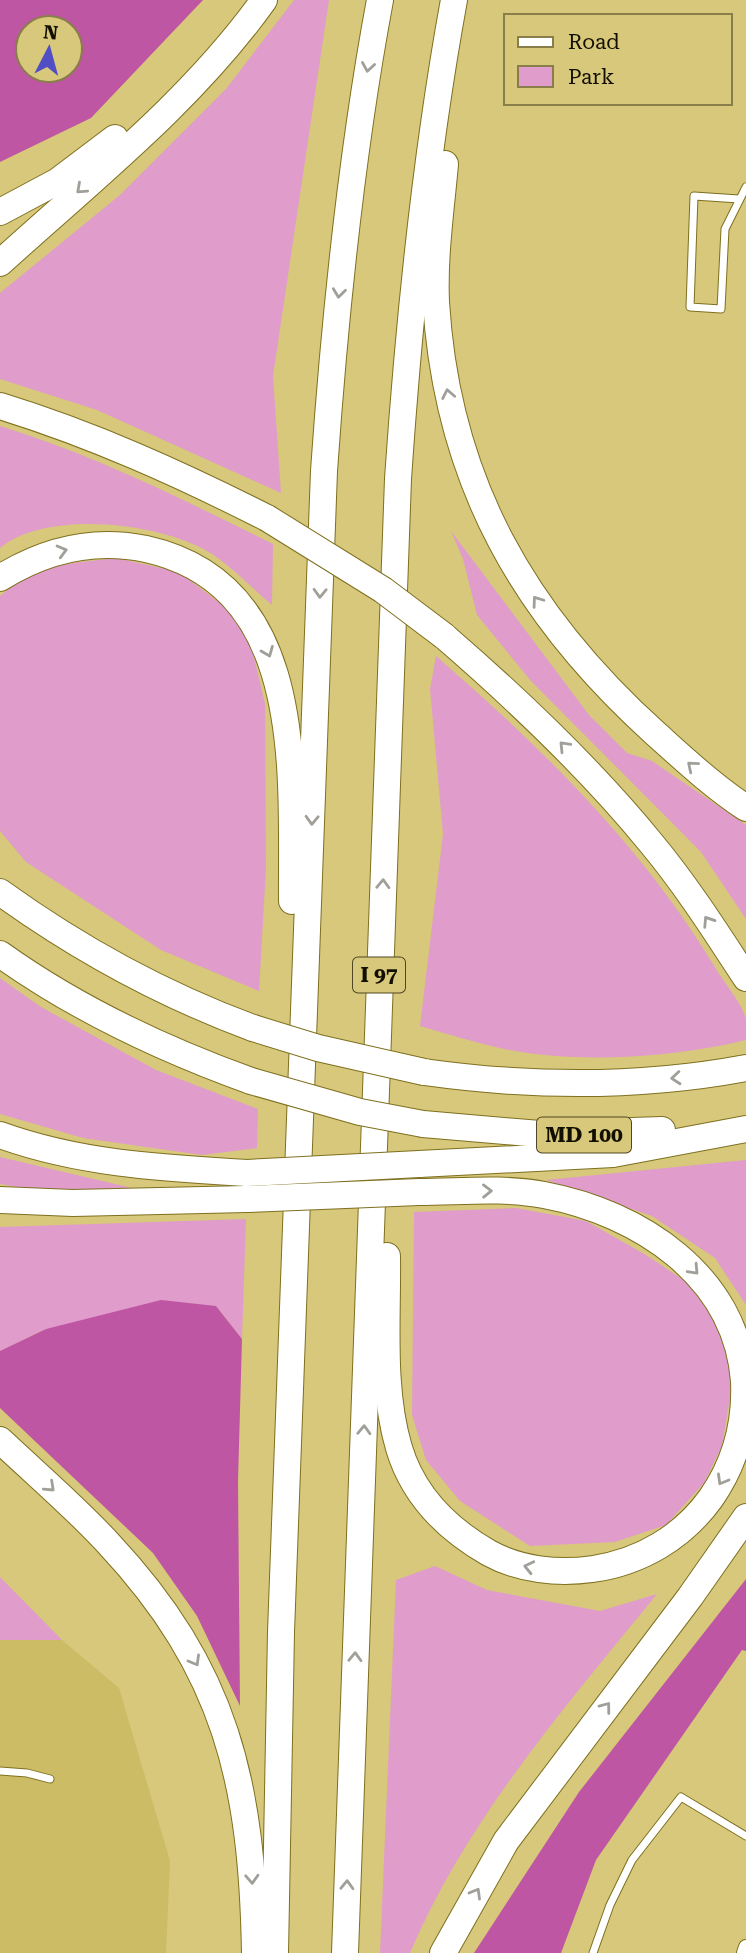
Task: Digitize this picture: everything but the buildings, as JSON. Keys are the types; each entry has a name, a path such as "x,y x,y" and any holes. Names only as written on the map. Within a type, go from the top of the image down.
{"highway":[{"path":"0,264 157,120 236,40 264,0"},
{"path":"275,1953 281,1632 326,446 332,358 356,146 380,0"},
{"path":"456,0 436,299 448,397 473,483 518,575 579,655 627,708 679,755 746,808"},
{"name":"I 97","path":"345,1953 398,479 405,369 429,158 456,0"},
{"path":"0,212 58,181 236,40"},
{"path":"0,406 116,446 172,470 267,519 383,590 444,636 542,724 602,786 697,904 746,978"},
{"path":"0,578 22,565 58,551 94,544 129,545 164,553 194,566 219,584 244,609 261,635 275,670 283,705 290,778 293,1338"},
{"path":"0,871 77,935 159,989"},
{"name":"MD 100","path":"0,892 90,954 159,989 253,1028 318,1048 424,1072 483,1080 591,1084 691,1077 745,1068"},
{"path":"0,1135 90,1159 247,1186 419,1192 499,1191 543,1195 581,1205 649,1235 682,1258 708,1284 728,1317 742,1356 745,1396 743,1429 733,1462 699,1514 673,1538 611,1566 576,1572 540,1569 503,1561 467,1540 438,1516 414,1484 399,1449 391,1409 388,1365 382,915"},
{"name":"MD 100","path":"0,954 73,1001 143,1038 251,1082 360,1112 423,1124 498,1132 595,1135 746,1120"},
{"path":"0,1200 73,1203 247,1186 419,1164 613,1154 746,1129"},
{"path":"0,1440 107,1542 147,1587 199,1667 218,1708 245,1804 251,1855 255,1953"},
{"path":"443,1953 506,1842 690,1597 746,1517"},
{"path":"690,1597 746,1528"}],"street":[{"path":"744,1953 746,1947"}],"lane":[{"path":"739,199 694,195 690,307 721,309 725,229 746,187"},
{"path":"0,1771 27,1773 50,1779"},
{"path":"593,1953 610,1905 632,1860 681,1797 746,1836"}],"shaded area":[{"path":"0,0 203,0 91,118 0,162"},
{"path":"161,1300 216,1306 242,1339 238,1481 240,1706 197,1616 153,1553 0,1408 0,1351 46,1329"},
{"path":"746,1579 746,1651 742,1650 596,1860 561,1953 474,1953 579,1792"},
{"path":"0,1640 62,1640 119,1688 170,1861 166,1953 0,1953"}],"green space":[{"path":"294,0 329,0 273,376 281,493 97,410 0,379 0,293 120,195 226,89"},
{"path":"0,426 105,464 273,544 272,605 215,556 193,544 137,528 75,524 46,528 21,536 0,548"},
{"path":"451,531 589,715 627,753 652,761 746,825 746,919 701,852 531,681 477,615 463,559"},
{"path":"116,558 179,572 225,607 249,636 265,704 266,868 259,991 161,950 26,862 0,831 0,596 14,585 41,571 68,564"},
{"path":"436,656 552,763 623,841 687,924 740,1006 746,1019 746,1040 657,1055 562,1056 504,1049 420,1026 443,834 430,689"},
{"path":"0,978 41,1007 156,1070 258,1109 257,1148 202,1155 83,1138 0,1114"},
{"path":"0,1157 145,1191 46,1192 0,1184"},
{"path":"746,1160 746,1305 715,1258 652,1216 546,1180"},
{"path":"516,1208 586,1221 646,1255 688,1283 716,1323 729,1363 731,1391 722,1446 704,1483 666,1525 615,1542 530,1546 460,1501 426,1460 412,1415 414,1212"},
{"path":"246,1219 242,1339 216,1306 46,1329 0,1351 0,1227"},
{"path":"435,1566 487,1590 600,1611 657,1594 554,1721 489,1810 433,1904 410,1953 380,1953 396,1580"},
{"path":"0,1577 62,1640 0,1640"}]}
